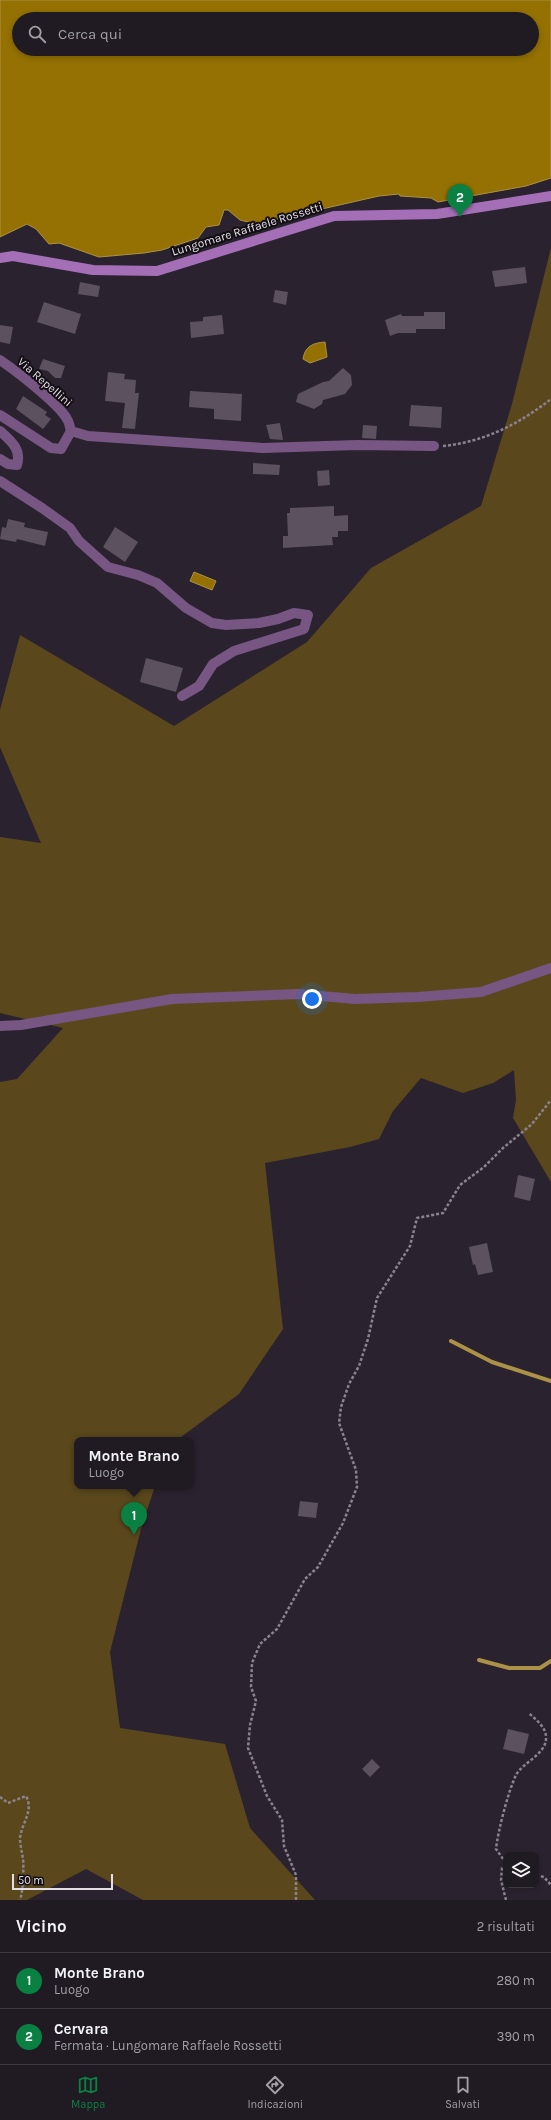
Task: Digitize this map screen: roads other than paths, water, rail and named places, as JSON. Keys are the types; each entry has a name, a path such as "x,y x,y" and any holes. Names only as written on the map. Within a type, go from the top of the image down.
{"main road":[{"name":"Lungomare Raffaele Rossetti","path":"0,258 13,256 93,270 157,271 334,216 437,214 551,196"}],"street":[{"name":"Via Repellini","path":"0,360 21,375 56,407 67,418 71,431"},
{"path":"0,415 51,448 61,449 71,431 88,436 229,446 302,448 356,445 434,446"},
{"path":"0,431 18,449 19,458 17,464 8,464 0,459"},
{"path":"0,481 70,528 79,541 108,566 138,574 157,583 186,608 212,623 226,625 252,623 278,619 294,613 308,615 304,629 234,650 213,664 199,686 182,696"},
{"path":"0,1026 28,1024 172,999 298,994 355,999 418,998 481,992 551,968"}],"waterway":[{"path":"451,1341 492,1362 551,1381"},
{"path":"479,1660 509,1668 540,1668 551,1661"}],"place":[{"name":"Cervara","path":"460,217"},
{"name":"Monte Brano","path":"134,1535"}]}
